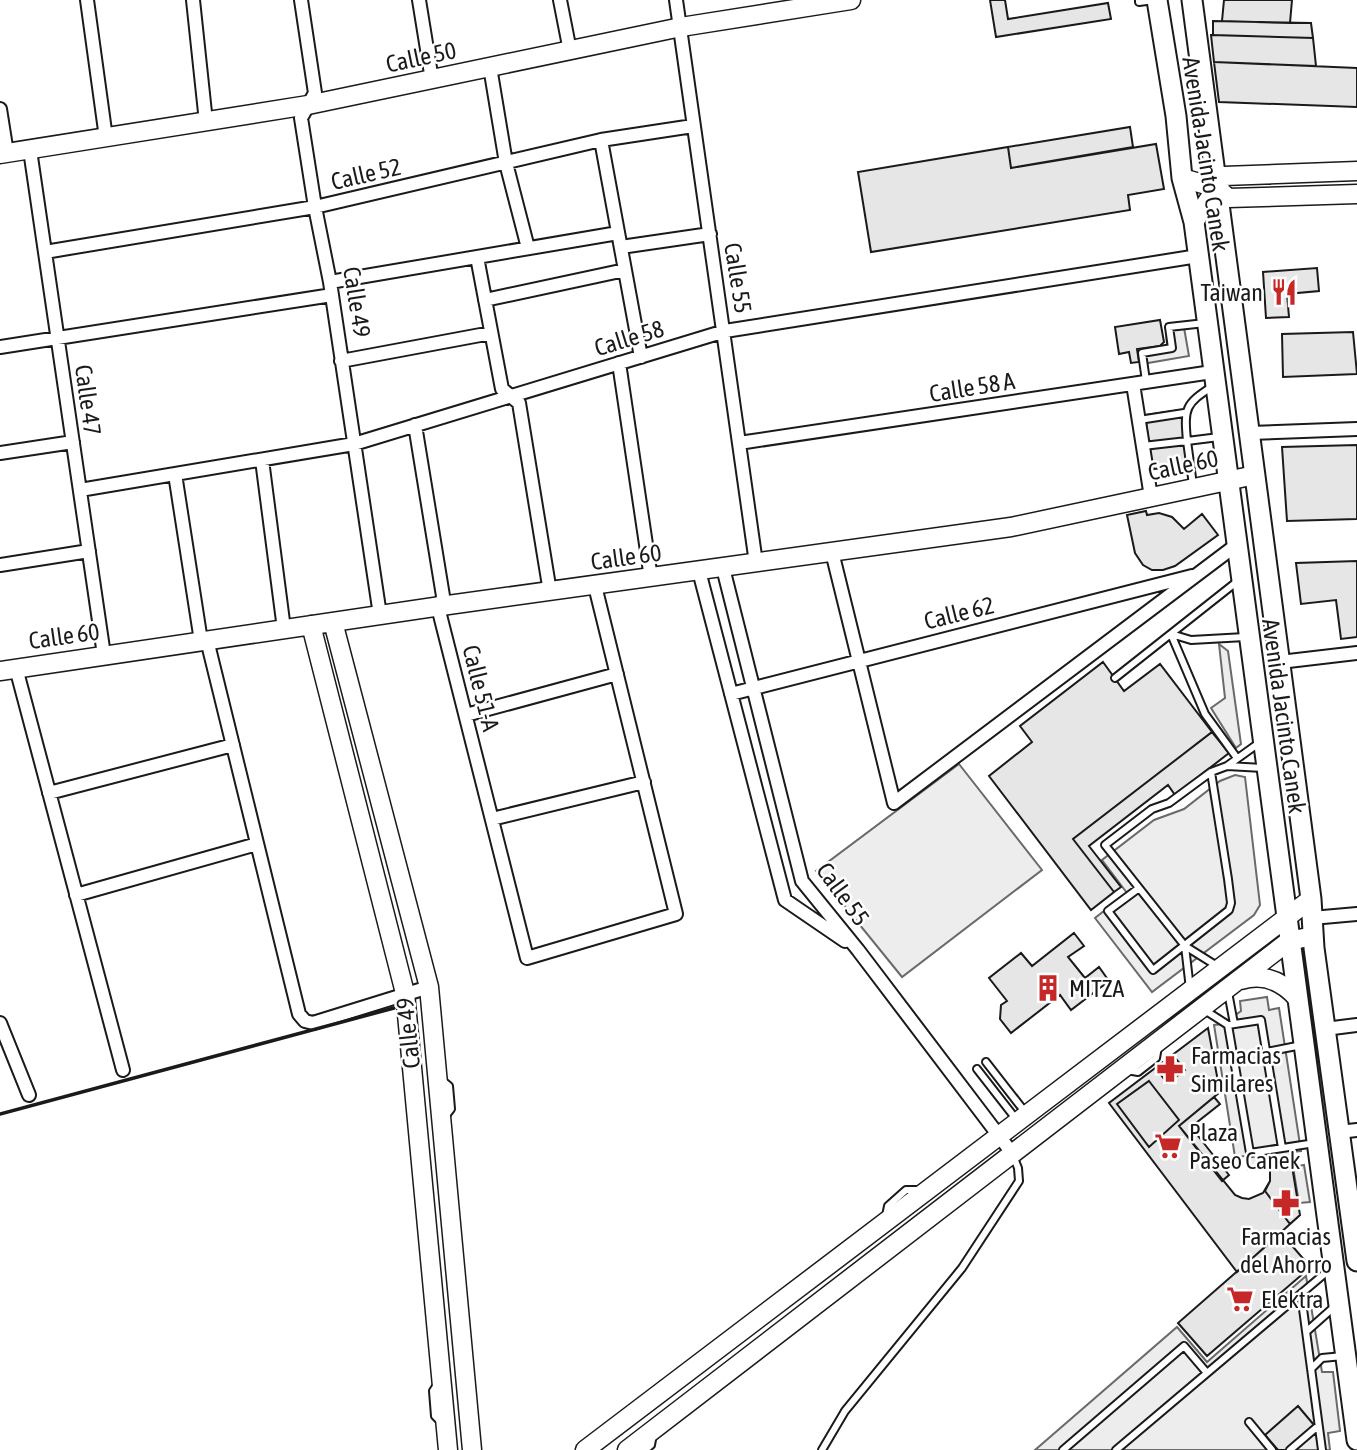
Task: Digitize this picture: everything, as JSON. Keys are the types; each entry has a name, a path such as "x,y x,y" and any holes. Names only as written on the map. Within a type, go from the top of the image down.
{"main road":[{"name":"Avenida Jacinto Canek","path":"1155,0 1176,116 1182,178 1194,222 1338,1303 1351,1354 1357,1440"},
{"name":"Avenida Jacinto Canek","path":"1192,0 1280,662 1325,1029 1348,1131 1357,1262"}],"street":[{"path":"87,0 106,138"},
{"path":"193,0 206,122"},
{"name":"Calle 49","path":"301,0 314,93 302,118 315,207 331,288 380,615"},
{"path":"419,0 432,80"},
{"path":"560,0 570,51"},
{"name":"Calle 55","path":"676,0 756,563"},
{"name":"Calle 50","path":"4,154 308,105 797,4 851,0"},
{"path":"490,67 506,163 528,248"},
{"path":"0,109 4,154"},
{"name":"Calle 52","path":"45,252 315,207 601,140 693,126"},
{"path":"601,140 641,357"},
{"name":"Calle 47","path":"30,150 104,655"},
{"path":"1194,222 1224,176 1357,171"},
{"path":"1182,178 1217,188 1227,198 1357,194"},
{"path":"0,347 618,233"},
{"path":"621,247 710,234"},
{"name":"Calle 58","path":"80,490 354,444 725,331 1198,256"},
{"path":"477,257 502,388 519,403 550,592"},
{"path":"485,300 625,270"},
{"path":"341,361 491,333"},
{"path":"619,363 651,578"},
{"name":"Calle 58 A","path":"739,443 1140,383 1213,378"},
{"path":"1140,383 1139,419 1151,497"},
{"name":"Calle 51-A","path":"415,425 443,596 440,614 527,958 676,914 644,782"},
{"path":"1250,433 1357,429"},
{"path":"0,453 73,442"},
{"path":"262,460 284,629"},
{"path":"175,474 204,640 233,745 299,1014 305,1021 313,1023 429,987"},
{"name":"Calle 60","path":"8,669 1012,527 1255,475"},
{"path":"832,552 894,803 1236,546"},
{"path":"0,565 89,551"},
{"name":"Calle 55","path":"723,568 802,881 858,950"},
{"name":"Calle 55","path":"699,571 785,900 858,950"},
{"name":"Calle 62","path":"731,694 1198,574"},
{"path":"492,819 644,782 595,586"},
{"name":"Calle 49","path":"333,622 429,987 472,1450"},
{"name":"Calle 49","path":"311,625 405,993 447,1450"},
{"path":"1280,662 1357,653"},
{"path":"8,669 49,793 122,1070"},
{"path":"466,715 617,674"},
{"path":"49,793 233,745"},
{"path":"355,797 378,792"},
{"path":"76,895 257,844"},
{"path":"585,1450 1286,916 1312,918 1357,914"},
{"path":"627,1450 1289,941 1312,918"},
{"path":"858,950 1012,1153"},
{"path":"1232,985 1259,977 1270,979 1284,984 1297,998"},
{"path":"0,1023 29,1095"},
{"path":"1325,1029 1357,1025"},
{"path":"427,1243 452,1244"},
{"path":"733,1337 748,1356"}],"lane":[{"path":"1139,0 1155,0"},
{"path":"1140,383 1142,353 1172,348 1168,327 1207,322"},
{"path":"1193,488 1184,413 1189,403 1213,378"},
{"path":"1139,419 1184,413"},
{"path":"1143,446 1221,437"},
{"path":"1148,474 1191,468"},
{"path":"1115,678 1240,579"},
{"path":"1171,634 1191,640 1248,637"},
{"path":"1171,634 1205,714 1237,758"},
{"path":"1219,967 1185,946 1105,845 1152,809 1169,803 1211,772 1227,766 1263,741"},
{"path":"1227,766 1266,768"},
{"path":"1139,888 1108,911 1153,971 1229,910 1231,903 1211,772"},
{"path":"1185,946 1190,989"},
{"path":"1232,985 1231,1024 1250,1153 1317,1143"},
{"path":"1201,1008 1231,1024 1261,1020 1282,1148"},
{"path":"1266,1052 1303,1045"},
{"path":"986,1062 1021,1117"},
{"path":"977,1069 1021,1117"},
{"path":"822,1450 845,1411 962,1268 1019,1181 1018,1168 1012,1153"},
{"path":"1116,1450 1334,1266"},
{"path":"1301,1294 1322,1450"},
{"path":"1307,1331 1338,1303"},
{"path":"1063,1450 1184,1346 1207,1373"},
{"path":"1311,1369 1322,1358 1351,1354"},
{"path":"1249,1422 1272,1450"},
{"path":"1290,1450 1318,1426"},
{"path":"645,1450 651,1445 653,1430"}],"shaded area":[{"path":"1183,322 1189,356 1142,364 1140,352 1167,347 1166,324"},
{"path":"1219,644 1228,651 1241,744 1236,748 1211,708 1225,698"},
{"path":"959,764 1042,870 902,977 816,871"},
{"path":"1235,775 1245,777 1260,905 1254,915 1152,992 1095,918 1127,893 1102,860 1154,820 1184,809 1220,781"},
{"path":"1267,997 1269,1010 1279,1008 1301,1151 1290,1152 1292,1162 1248,1169 1246,1156 1235,1157 1214,1025 1223,1024 1241,1011 1240,1001"},
{"path":"1304,1165 1310,1202 1299,1203 1293,1167"},
{"path":"1306,1276 1322,1372 1333,1372 1340,1431 1328,1433 1330,1450 1035,1450 1177,1327 1207,1362"}],"building":[{"path":"990,0 1005,0 1008,19 1108,3 1111,19 996,37"},
{"path":"1224,0 1292,0 1290,23 1222,21"},
{"path":"1213,21 1311,23 1313,38 1213,35"},
{"path":"1211,35 1313,38 1316,66 1214,62"},
{"path":"1214,62 1357,68 1357,107 1219,102"},
{"path":"1130,127 1133,147 1011,168 1008,147"},
{"path":"1156,144 1164,189 1128,195 1130,210 871,252 858,172 1008,147 1011,168"},
{"name":"Taiwan","path":"1317,268 1319,291 1287,294 1289,317 1266,318 1263,272"},
{"path":"1160,320 1164,342 1160,346 1137,349 1139,362 1131,363 1129,352 1119,354 1115,327"},
{"path":"1353,332 1357,374 1283,377 1282,334"},
{"path":"1181,410 1189,467 1153,472 1145,415"},
{"path":"1357,445 1357,519 1287,521 1282,447"},
{"path":"1146,511 1147,515 1159,513 1172,517 1184,529 1202,514 1218,535 1175,566 1152,570 1143,565 1135,553 1127,515"},
{"path":"1357,561 1357,637 1341,639 1336,600 1301,604 1296,563"},
{"path":"1103,662 1124,691 1160,664 1212,732 1073,839 1114,892 1091,910 989,776 1032,742 1020,726"},
{"path":"1212,732 1229,753 1175,795 1168,785 1089,846 1121,887 1114,892 1073,839"},
{"name":"MITZA","path":"1074,933 1084,946 1068,957 1085,978 1099,967 1109,981 1071,1010 1060,995 1011,1033 1000,1019 1001,1005 1007,1001 989,978 1021,953 1032,966"},
{"name":"Plaza Paseo Canek","path":"1208,1028 1220,1092 1179,1126 1235,1195 1242,1198 1249,1199 1263,1193 1270,1181 1270,1169 1292,1166 1300,1215 1237,1272 1109,1103"},
{"name":"Farmacias Similares","path":"1173,1055 1185,1070 1167,1083 1156,1068"},
{"path":"1149,1081 1179,1120 1149,1147 1117,1104"},
{"path":"1214,1097 1220,1104 1191,1127 1229,1175 1222,1181 1179,1126"},
{"name":"Farmacias del Ahorro","path":"1292,1166 1300,1215 1290,1224 1265,1191 1270,1181 1270,1169"},
{"name":"Elektra","path":"1281,1233 1307,1263 1305,1272 1207,1356 1178,1323"},
{"path":"1298,1406 1314,1425 1286,1450 1278,1450 1265,1435"}],"wall":[{"path":"0,1114 394,1008"}],"place":[{"name":"Taiwan","path":"1284,292"},
{"name":"MITZA","path":"1048,988"},
{"name":"Farmacias Similares","path":"1170,1069"},
{"name":"Plaza Paseo Canek","path":"1168,1146"},
{"name":"Farmacias del Ahorro","path":"1286,1203"},
{"name":"Elektra","path":"1240,1299"}]}
